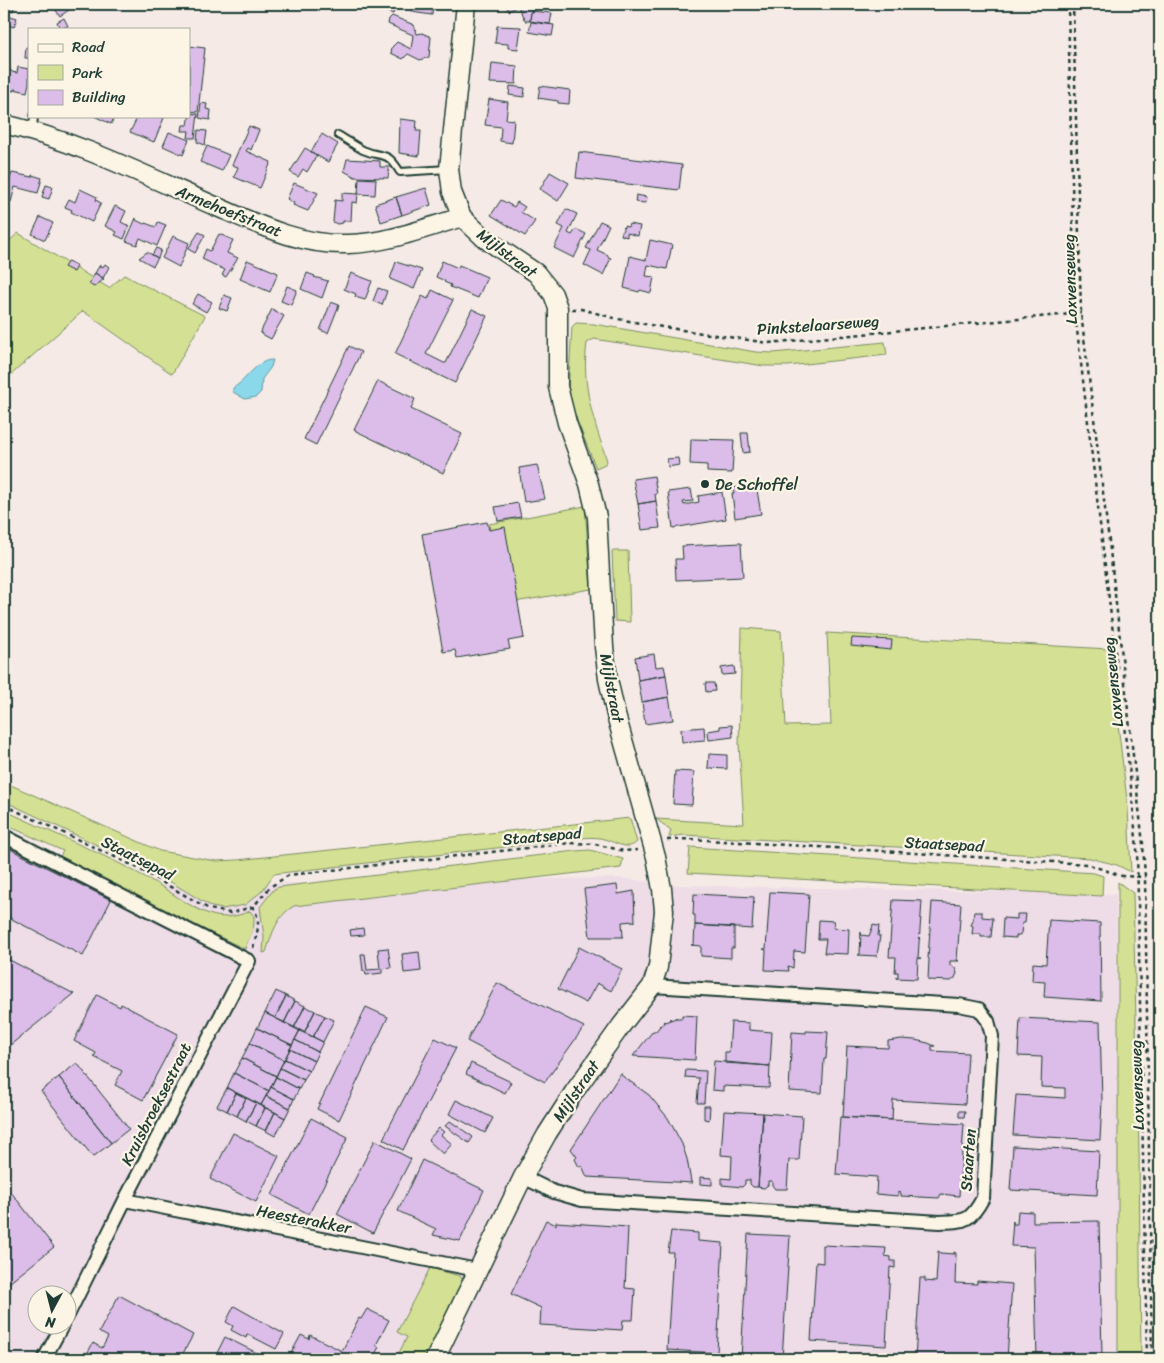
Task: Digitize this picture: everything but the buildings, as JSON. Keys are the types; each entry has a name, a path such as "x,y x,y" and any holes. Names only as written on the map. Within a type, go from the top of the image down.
{"street":[{"name":"Mijlstraat","path":"435,1359 477,1270 547,1134 574,1092 652,986 658,967 664,911 662,889 652,844 616,715 608,679 604,647 597,517 589,484 567,423 558,387 558,308 553,294 536,273 484,238 462,217 452,192 449,169 466,4"},
{"name":"Armehoefstraat","path":"4,124 33,123 83,148 269,229 303,239 348,244 374,241 404,236 462,217"},
{"path":"4,836 249,961"},
{"name":"Kruisbroeksestraat","path":"78,1295 249,961"},
{"name":"Staarten","path":"523,1178 554,1192 582,1200 940,1222 961,1221 974,1214 983,1198 992,1036 988,1020 979,1009 959,1005 652,986"},
{"name":"Heesterakker","path":"125,1200 477,1270"},
{"path":"44,1359 57,1336"}],"lane":[{"path":"338,135 364,150 383,154 392,160 400,172 449,169"}],"path":[{"name":"Loxvenseweg","path":"1068,4 1075,313 1130,776 1138,877 1147,1359"},
{"name":"Loxvenseweg","path":"1073,4 1081,313 1111,560 1143,844 1145,877 1152,1359"},
{"name":"Pinkstelaarseweg","path":"558,308 581,310 656,326 768,343 1081,313"},
{"name":"Staatsepad","path":"4,806 134,866 208,909 230,913 253,907 270,887 290,875 571,843 595,844 624,852 635,851 672,839 1087,864 1116,875 1145,877"},
{"path":"249,961 259,919 253,907"}],"shaded area":[{"path":"4,833 113,886 619,878 672,885 1116,894 1120,1332 1118,1359 4,1359"}],"green space":[{"path":"18,233 109,288 124,275 205,316 172,374 83,311 4,381 4,246"},
{"path":"576,323 594,324 756,352 773,353 885,342 887,355 788,366 764,366 594,339 587,343 587,389 593,417 607,461 596,468 572,408 568,392 572,327"},
{"path":"585,506 591,589 503,604 489,524"},
{"path":"612,551 628,551 630,622 615,621"},
{"path":"742,628 781,631 786,726 831,725 827,633 1109,649 1128,808 1131,872 1117,865 1090,858 684,835 669,837 671,830 656,819 744,824 739,744"},
{"path":"4,782 160,851 216,861 630,818 637,842 634,845 626,846 601,838 586,838 274,874 262,891 245,905 222,909 212,907 154,872 4,801"},
{"path":"4,810 131,870 156,883 193,907 209,914 230,917 250,911 254,916 254,926 245,949 58,860 63,851 4,824"},
{"path":"690,847 1094,873 1103,876 1102,896 688,873"},
{"path":"590,850 623,859 621,868 294,906 283,914 279,920 266,952 263,953 264,937 260,907 274,889 279,887"},
{"path":"1118,882 1133,893 1139,1151 1141,1359 1118,1359"},
{"path":"430,1268 460,1276 463,1284 427,1359 396,1359 407,1337 397,1332"}],"water":[{"path":"273,360 271,367 262,379 261,392 256,397 245,399 233,392 233,388 262,363"}],"place":[{"name":"De Schoffel","path":"705,484"}]}
